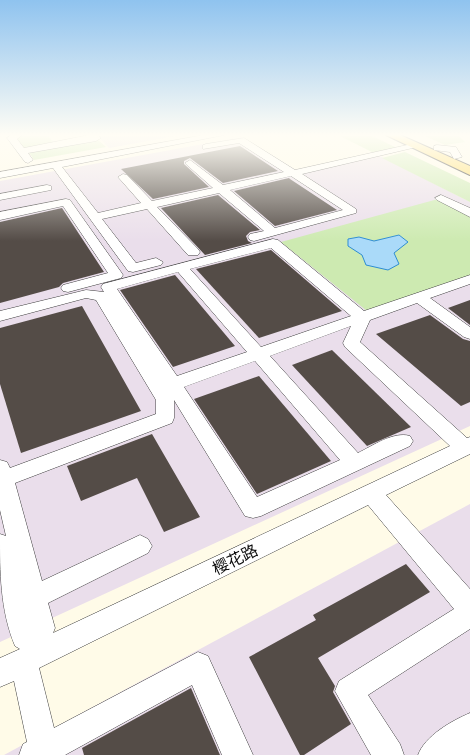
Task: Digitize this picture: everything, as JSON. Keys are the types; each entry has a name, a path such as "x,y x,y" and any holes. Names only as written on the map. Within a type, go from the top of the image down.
{"street":[{"path":"0,175 27,170"},
{"path":"60,170 133,268 352,211 289,170"},
{"path":"199,170 273,232"},
{"path":"95,217 306,170"},
{"path":"123,177 193,252"},
{"path":"0,197 47,188"},
{"path":"441,198 470,214"},
{"path":"0,216 66,202 116,275 0,306"},
{"path":"363,318 273,243 108,287 253,509 403,441"},
{"path":"181,267 356,463"},
{"path":"173,384 469,281"},
{"path":"0,316 86,294 101,296 165,400 165,418 1,474 16,596 24,637 24,658 41,753 198,666 238,755"},
{"path":"419,298 470,334"},
{"path":"363,318 351,343 468,447"},
{"name":"樱花路","path":"24,658 468,447"},
{"path":"371,493 470,608"},
{"path":"0,544 16,596"},
{"path":"16,596 140,546"},
{"path":"389,755 349,691 470,614"},
{"path":"434,755 467,737"}],"shaded area":[{"path":"59,170 408,170 470,202 470,426 0,642 0,181"},
{"path":"470,504 470,755 4,755 213,642"}],"green space":[{"path":"406,170 443,170 470,183 470,202"},
{"path":"438,199 470,216 470,275 367,311 281,242"}],"water":[{"path":"399,235 408,242 394,253 399,264 388,270 366,265 362,255 348,246 348,239 359,237 374,241"}],"building":[{"path":"122,170 191,170 209,187 153,199"},
{"path":"206,170 278,171 223,183"},
{"path":"289,178 337,210 275,226 234,191"},
{"path":"218,195 260,230 250,232 246,236 248,241 252,243 205,255 161,208"},
{"path":"62,208 104,272 63,283 59,287 0,303 0,222"},
{"path":"271,250 342,311 259,338 196,269"},
{"path":"175,275 235,346 173,367 120,290"},
{"path":"470,300 470,325 448,308"},
{"path":"82,306 141,411 21,453 0,384 0,328"},
{"path":"430,315 463,339 470,341 470,402 461,406 376,334"},
{"path":"332,350 411,427 367,446 292,365"},
{"path":"259,376 331,461 257,494 194,399"},
{"path":"152,434 200,517 164,532 137,478 81,501 67,466"},
{"path":"406,564 430,592 318,658 335,686 333,692 351,724 304,755 300,755 249,657 316,620 313,615"},
{"path":"191,688 220,755 84,755 82,748"}]}
